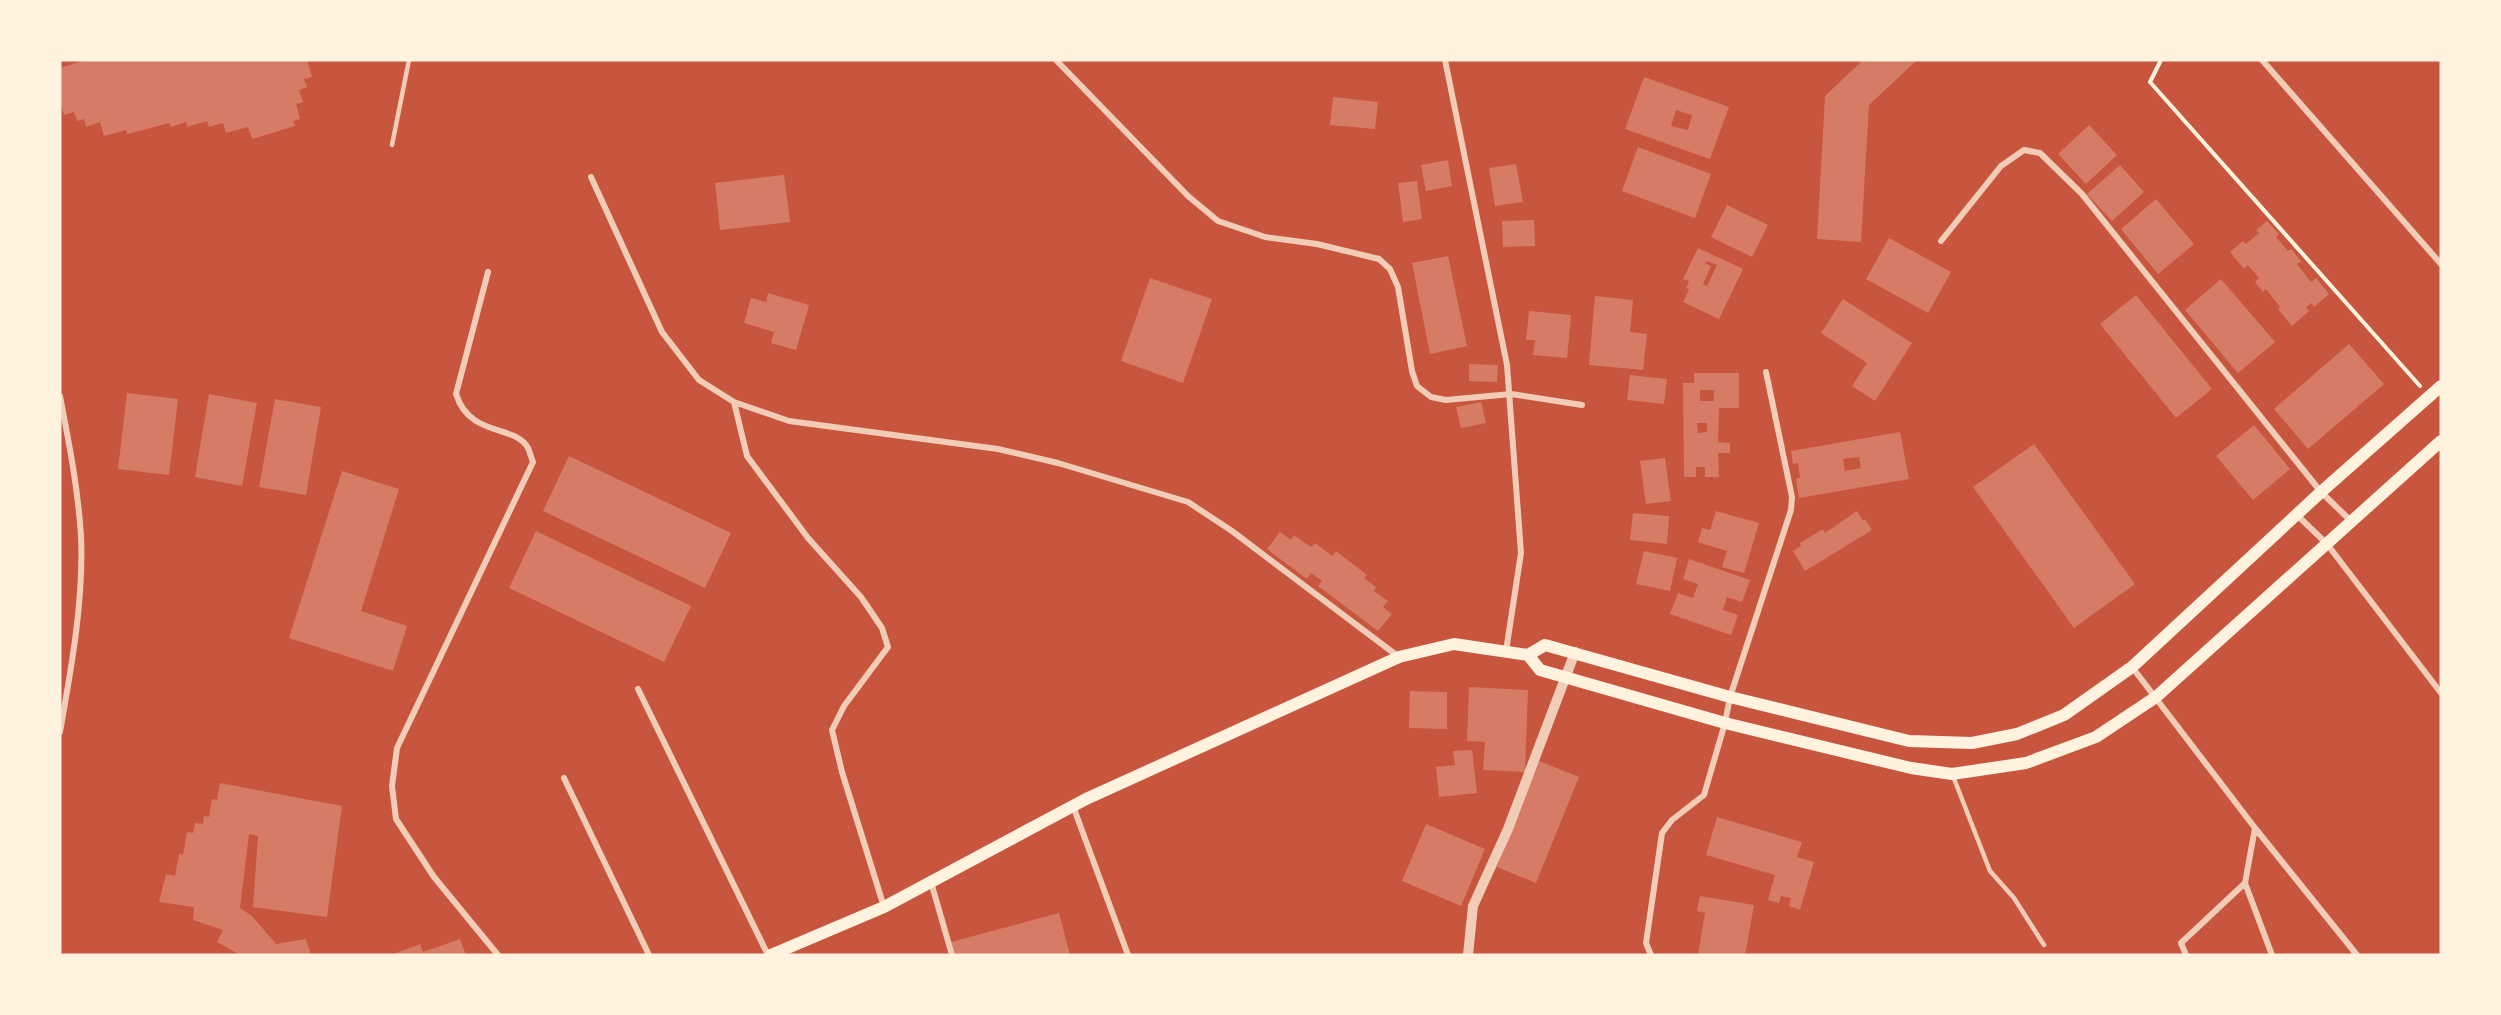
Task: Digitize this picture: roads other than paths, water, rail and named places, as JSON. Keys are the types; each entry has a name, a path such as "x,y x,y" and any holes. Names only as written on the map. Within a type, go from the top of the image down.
{"main road":[{"path":"769,955 884,907 1072,806 1399,657 1454,644 1528,655 1545,645 1730,697 1909,741 1972,743 2017,734 2064,716 2132,667 2321,492 2441,386"},
{"path":"1528,655 1540,670 1725,723 1911,768 1952,774 2026,763 2096,737 2156,697 2441,441"}],"street":[{"path":"1056,60 1188,196 1218,221 1264,237 1317,244 1379,259 1390,269 1398,287 1412,371 1417,386 1431,397 1446,400 1511,394 1582,405"},
{"path":"1445,60 1508,365 1511,394 1521,553 1506,652"},
{"path":"2262,60 2441,264"},
{"path":"1941,241 2001,166 2024,150 2040,153 2082,194 2321,492 2351,522"},
{"path":"591,177 662,332 699,380 734,402 789,421 998,449 1058,463 1188,502 1232,531 1399,657"},
{"path":"488,272 456,394 460,406 474,421 517,439 527,446 533,462 397,748 392,786 396,819 434,877 498,955"},
{"path":"1651,955 1646,943 1662,833 1672,820 1704,795 1725,723 1730,697 1791,510 1792,497 1766,372"},
{"path":"60,396 76,479 81,538 79,590 70,678 60,732"},
{"path":"734,402 747,456 808,538 861,597 882,628 888,647 844,706 831,730 884,907"},
{"path":"2297,515 2327,544 2441,693"},
{"path":"1468,955 1473,906 1508,829 1575,652"},
{"path":"2132,667 2255,828 2357,955"},
{"path":"638,689 769,955"},
{"path":"564,778 649,955"},
{"path":"1072,806 1128,955"},
{"path":"2255,828 2245,883 2272,955"},
{"path":"931,882 952,955"},
{"path":"2186,955 2181,943 2245,883"}],"lane":[{"path":"392,145 409,60"},
{"path":"1952,774 1990,871 2014,898 2044,945"}]}
